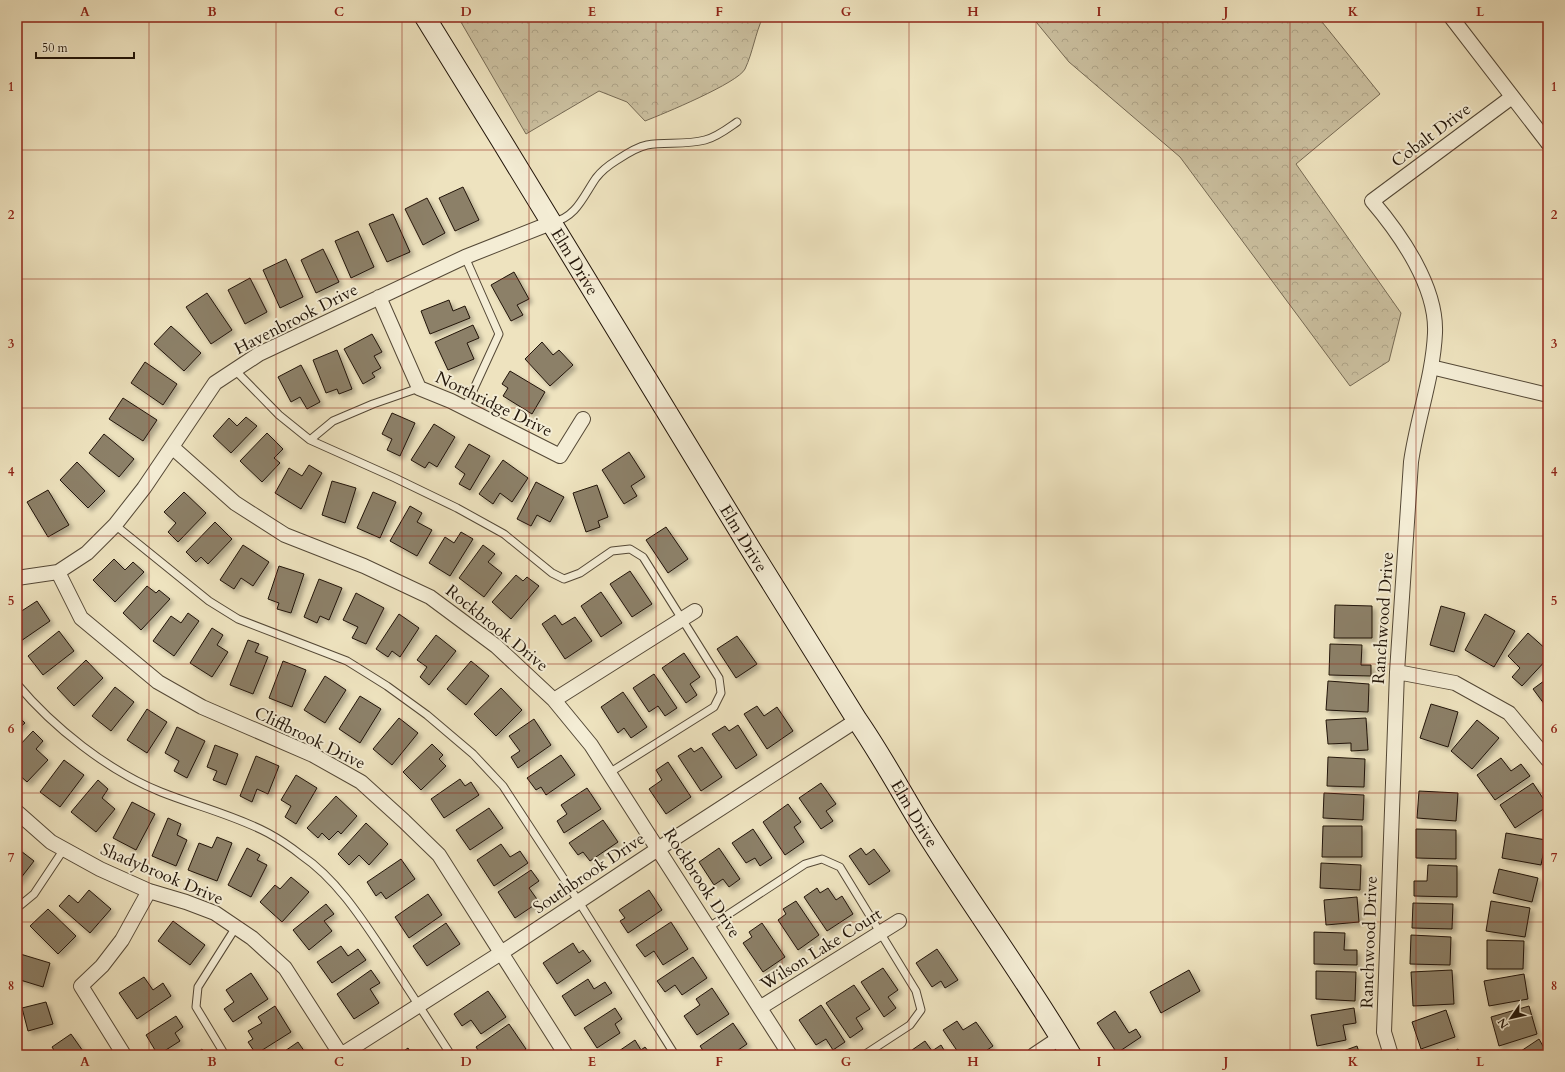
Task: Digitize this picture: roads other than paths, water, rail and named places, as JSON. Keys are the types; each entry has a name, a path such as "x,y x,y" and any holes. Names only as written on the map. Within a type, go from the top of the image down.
{"street":[{"name":"Elm Drive","path":"425,17 748,546 857,720 872,741 925,831 1061,1037 1071,1055"},
{"path":"1451,17 1548,143"},
{"name":"Cobalt Drive","path":"1372,201 1512,97"},
{"name":"Ranchwood Drive","path":"1372,201 1404,244 1422,278 1429,296 1435,332 1431,367 1415,432 1411,462 1397,672 1384,1032 1391,1055"},
{"name":"Havenbrook Drive","path":"17,578 58,572 87,553 115,524 144,488 215,384 234,370 259,354 465,257 551,223"},
{"name":"Northridge Drive","path":"379,298 419,388 465,408 560,456 583,419"},
{"path":"1431,367 1548,395"},
{"name":"Rockbrook Drive","path":"172,447 235,503 284,535 364,566 430,597 496,646 554,700 591,745 761,1007 790,1055"},
{"name":"Cliffbrook Drive","path":"58,572 81,618 158,682 202,707 313,755 361,782 439,855 566,1055"},
{"path":"554,700 694,611"},
{"path":"1397,672 1455,684 1509,713 1548,760"},
{"name":"Southbrook Drive","path":"341,1055 501,954 658,849 857,720"},
{"name":"Shadybrook Drive","path":"17,812 51,842 100,869 149,891 186,902 215,914 252,938 285,968 341,1055"},
{"path":"124,1055 81,986 102,966 122,940 149,891"},
{"name":"Wilson Lake Court","path":"761,1007 899,921"},
{"path":"1034,1055 1061,1037"}],"lane":[{"path":"551,223 568,217 575,210 606,167 639,148 648,145 688,144 706,140 737,122"},
{"path":"465,257 499,334 465,408"},
{"path":"234,370 279,415 310,440 457,508 504,534 552,573 564,579 580,573 612,551 630,549 643,557 720,678 721,693 714,707 609,773"},
{"path":"310,440 333,421 373,404 419,388"},
{"path":"115,524 209,601 238,619 347,662 387,686 427,715 473,754 503,786 579,902 675,1055"},
{"path":"17,684 31,700 70,736 117,770 160,792 209,809 268,833 303,856 332,881 365,923 451,1055"},
{"path":"17,908 34,894 64,849"},
{"path":"709,927 805,864 822,859 840,867 916,991 921,1010 910,1025 864,1055"},
{"path":"224,1055 196,1007 198,987 236,927"}]}
